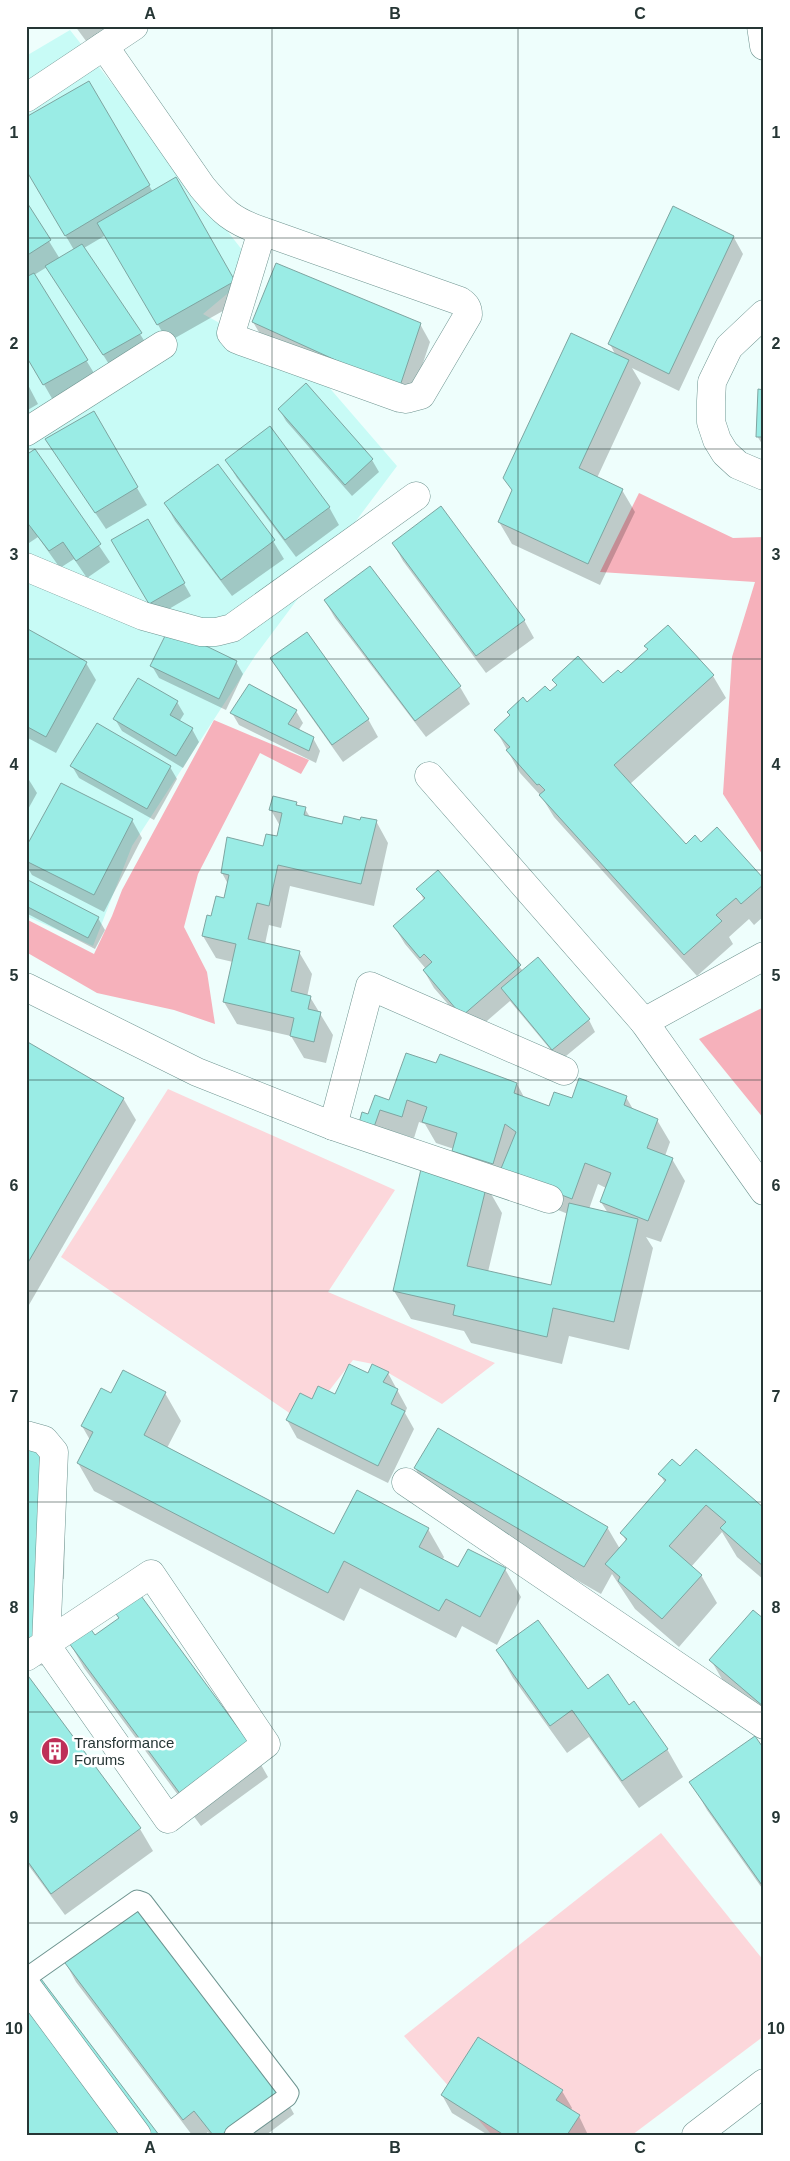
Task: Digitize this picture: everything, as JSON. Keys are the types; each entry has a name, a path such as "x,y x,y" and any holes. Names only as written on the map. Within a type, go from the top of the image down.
{"street":[{"path":"26,98 134,26"},
{"path":"761,26 764,46"},
{"path":"104,46 196,179 218,207 240,223 464,303 468,309 468,315 421,396 406,399 400,398 236,340 231,333 262,231"},
{"path":"764,314 729,347 712,382 711,401 711,422 717,440 725,453 738,464 764,476"},
{"path":"26,432 163,345"},
{"path":"26,567 143,616 201,632 216,632 232,628 416,496"},
{"path":"429,776 644,1022 764,1191"},
{"path":"644,1022 764,956"},
{"path":"332,1126 370,986 564,1071"},
{"path":"26,988 197,1072 332,1126 549,1199"},
{"path":"26,1435 44,1440 54,1452 36,1651 168,1819 266,1744 151,1574 36,1651"},
{"path":"406,1482 764,1725"},
{"path":"26,1985 137,2135"},
{"path":"696,2135 764,2083"}],"lane":[{"path":"26,1978 137,1900 143,1902 289,2093 287,2097 234,2135"}],"shaded area":[{"path":"70,30 257,269 203,314 321,378 397,466 255,656 132,846 93,946 26,916 26,56"},
{"path":"639,493 733,538 764,537 764,857 723,794 732,657 755,582 600,572"},
{"path":"214,720 309,760 301,774 260,753 198,874 184,927 207,972 215,1024 174,1010 97,993 26,952 26,919 94,954 122,890"},
{"path":"764,1007 764,1119 699,1039"},
{"path":"168,1089 395,1190 328,1292 495,1363 442,1404 373,1364 353,1360 304,1423 61,1257"},
{"path":"661,1833 764,1961 764,2036 632,2135 492,2135 404,2036"}],"building":[{"path":"89,81 150,185 65,236 26,170 26,117"},
{"path":"176,177 235,281 157,325 97,223"},
{"path":"26,201 51,240 26,256"},
{"path":"673,206 734,236 669,374 608,344"},
{"path":"82,244 142,333 103,355 45,266"},
{"path":"276,263 421,323 399,389 252,322"},
{"path":"34,273 88,360 43,385 26,356 26,277"},
{"path":"571,333 629,360 579,468 623,489 588,564 498,522 512,490 503,478"},
{"path":"306,383 373,459 345,485 278,409"},
{"path":"758,389 764,390 764,437 756,437"},
{"path":"94,411 138,487 95,513 45,439"},
{"path":"270,426 330,507 285,540 225,460"},
{"path":"35,449 101,544 76,561 63,542 49,551 26,521 26,455"},
{"path":"218,464 275,540 221,580 164,503"},
{"path":"441,506 525,620 476,656 392,543"},
{"path":"148,519 185,583 149,604 111,540"},
{"path":"370,566 461,686 415,721 324,600"},
{"path":"668,625 714,675 614,765 686,844 695,835 701,842 717,827 764,879 764,884 741,904 736,898 716,915 722,921 684,955 539,795 545,790 539,784 537,785 506,750 510,747 494,730 510,715 507,712 523,697 527,702 545,686 550,691 557,685 552,680 578,656 603,683 618,670 621,673 648,649 644,646"},
{"path":"26,628 87,662 46,737 26,726"},
{"path":"169,628 237,661 219,699 150,666"},
{"path":"307,632 369,719 332,745 270,658"},
{"path":"138,678 178,701 170,715 193,728 176,756 113,719"},
{"path":"249,684 297,710 288,724 314,737 309,751 230,713"},
{"path":"97,723 171,766 147,809 70,766"},
{"path":"61,783 133,819 94,895 26,861 26,847"},
{"path":"273,796 297,802 296,805 306,807 304,815 342,824 344,816 360,820 361,817 377,820 361,884 278,865 269,906 257,903 248,939 300,951 291,991 311,996 308,1009 321,1012 314,1042 290,1036 294,1018 223,1002 236,944 202,936 207,915 211,916 216,896 224,898 229,875 221,873 227,837 263,846 266,834 277,836 282,813 269,810"},
{"path":"438,870 521,965 462,1016 423,970 432,962 424,954 420,958 393,926 425,898 416,889"},
{"path":"26,879 99,917 88,938 26,906"},
{"path":"538,957 590,1019 552,1050 501,988"},
{"path":"26,1041 124,1098 26,1266"},
{"path":"406,1053 436,1063 440,1054 517,1083 514,1093 549,1106 554,1092 572,1098 579,1078 627,1096 624,1105 658,1119 647,1148 673,1158 648,1221 600,1202 611,1173 585,1163 572,1199 500,1171 516,1132 505,1124 493,1164 452,1151 457,1133 422,1122 427,1107 407,1100 402,1117 380,1110 374,1127 359,1123 362,1112 368,1114 375,1095 389,1100"},
{"path":"421,1169 487,1184 467,1266 551,1285 569,1203 638,1219 614,1322 553,1308 547,1337 453,1315 455,1305 393,1291"},
{"path":"349,1364 368,1373 372,1364 389,1372 383,1382 398,1389 391,1404 405,1411 378,1466 286,1420 300,1393 312,1399 318,1386 335,1394"},
{"path":"123,1370 166,1392 144,1435 334,1534 357,1490 429,1528 419,1547 458,1567 468,1549 506,1568 480,1617 446,1599 439,1611 344,1561 328,1593 77,1463 93,1432 81,1426 101,1388 111,1393"},
{"path":"438,1428 608,1527 584,1567 414,1468"},
{"path":"26,1442 40,1442 39,1638 26,1638"},
{"path":"696,1449 764,1508 764,1567 720,1528 726,1522 706,1505 669,1546 702,1575 662,1619 618,1581 620,1577 605,1564 627,1539 620,1533 666,1480 658,1474 672,1459 680,1466"},
{"path":"136,1589 253,1748 184,1799 66,1639 87,1624 95,1635 119,1618 111,1607"},
{"path":"753,1610 764,1619 764,1707 709,1660"},
{"path":"538,1620 588,1689 608,1674 629,1705 634,1701 668,1749 622,1781 572,1710 550,1726 496,1650"},
{"name":"Transformance Forums","path":"26,1673 141,1828 51,1894 26,1859"},
{"path":"755,1736 764,1749 764,1888 689,1782"},
{"path":"138,1904 283,2091 224,2135 213,2135 194,2111 183,2120 62,1959"},
{"path":"26,1959 159,2135 30,2135 26,2130"},
{"path":"478,2037 563,2090 556,2100 580,2115 567,2135 504,2135 441,2095"}],"place":[{"name":"Transformance Forums","path":"55,1751"}]}
